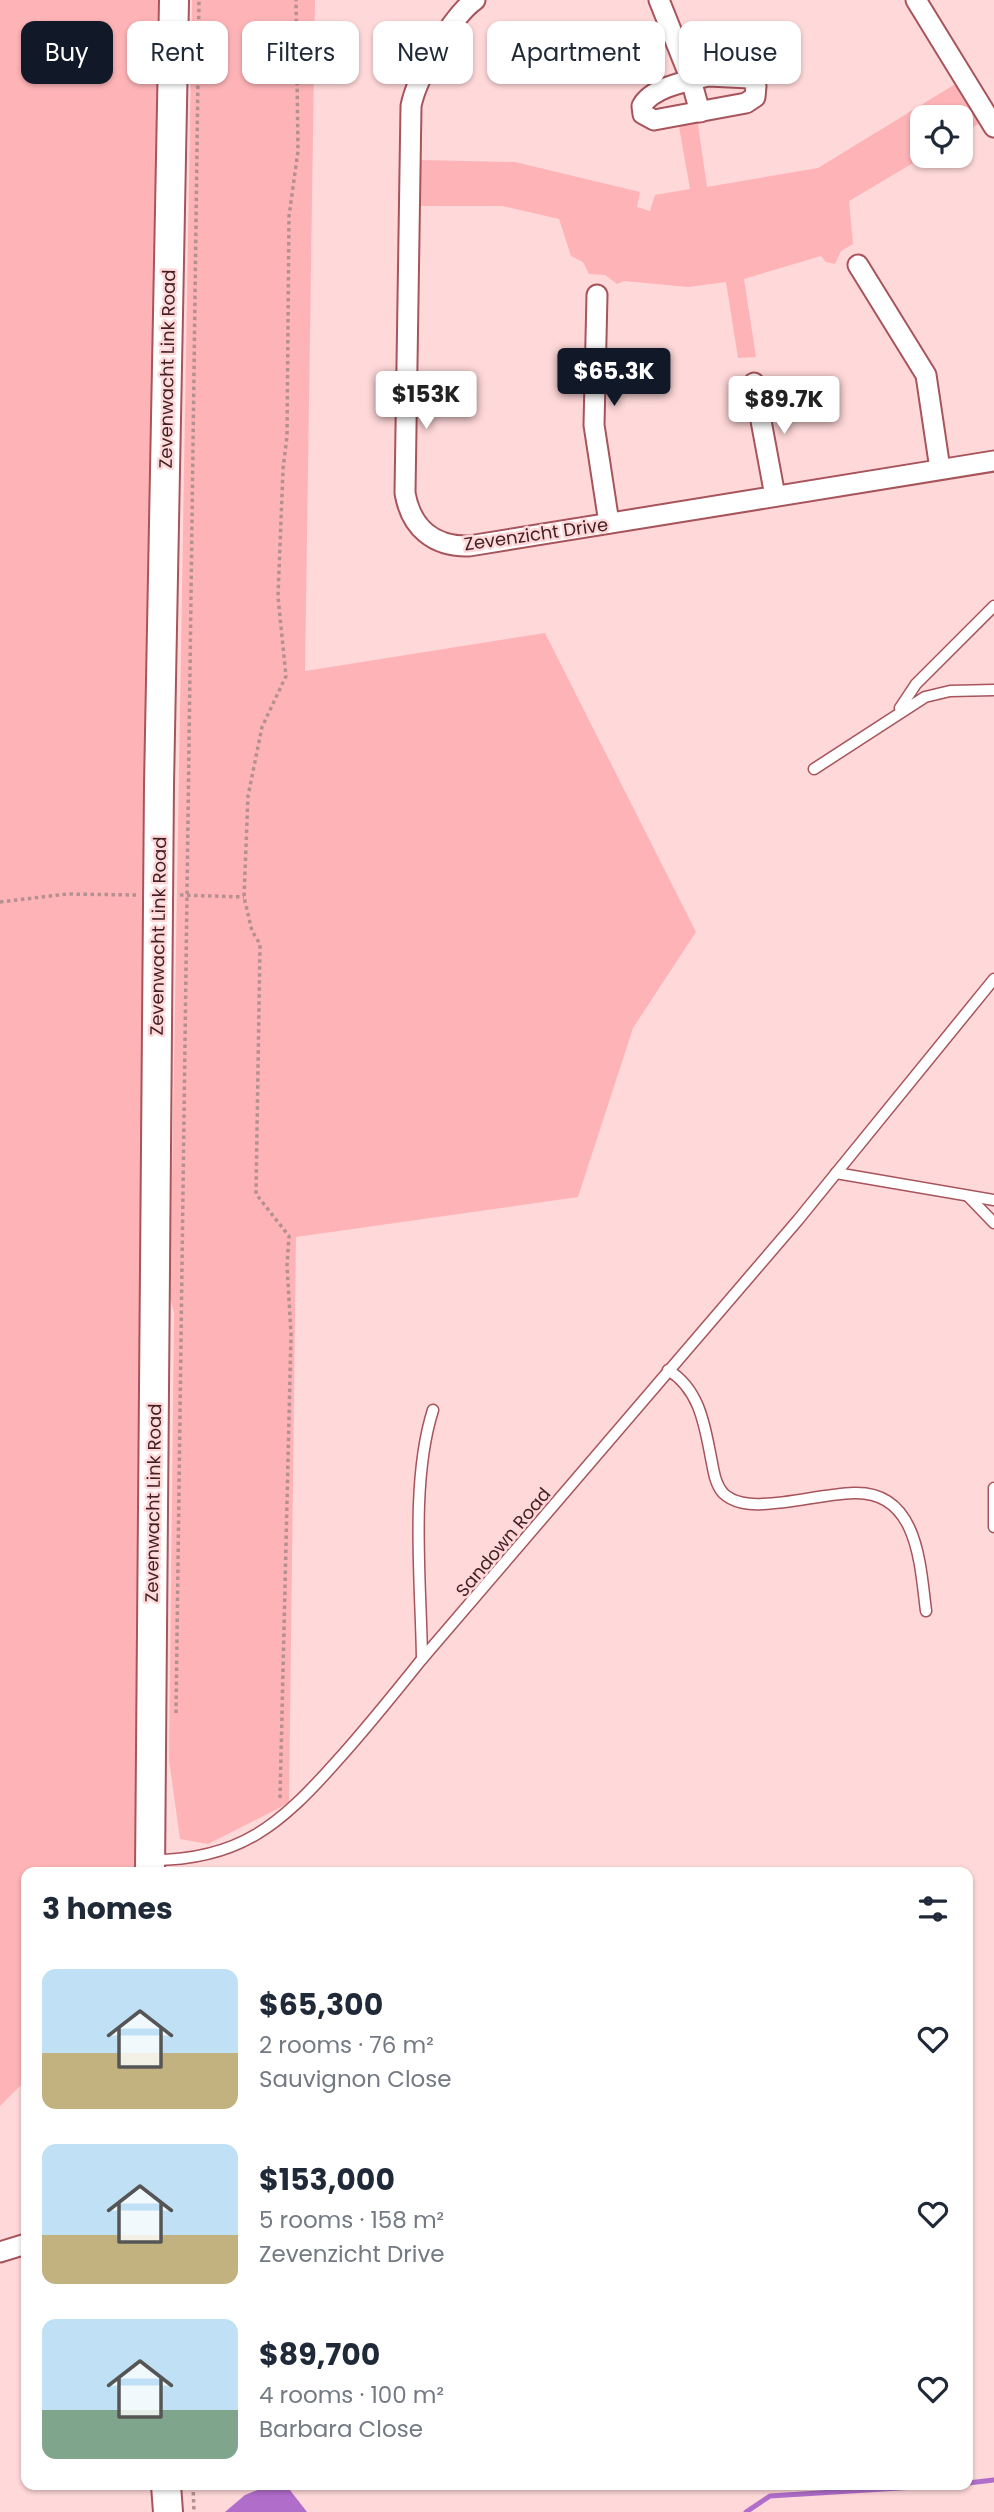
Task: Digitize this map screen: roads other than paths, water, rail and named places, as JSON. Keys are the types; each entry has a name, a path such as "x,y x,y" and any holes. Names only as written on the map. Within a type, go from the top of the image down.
{"street":[{"name":"Zevenwacht Link Road","path":"149,1866 158,895 174,0"},
{"name":"Zevenzicht Drive","path":"475,0 455,22 417,87 411,106 407,505 425,533 457,546 994,461"},
{"path":"659,0 679,50"},
{"path":"916,0 994,127"},
{"path":"682,84 647,99 641,110 645,117 653,120 751,101 756,86 754,84"},
{"path":"692,84 700,111"},
{"path":"858,265 926,375 940,469"},
{"path":"597,295 594,425 609,523"},
{"path":"754,383 775,496"},
{"path":"0,2252 21,2246"},
{"path":"166,2490 168,2512"}],"lane":[{"path":"898,711 916,684 994,606"},
{"path":"814,769 898,711 925,697 950,691 994,690"},
{"name":"Sandown Road","path":"149,1866 214,1852 265,1831 295,1808 368,1727 422,1658 836,1173 994,979"},
{"path":"836,1173 994,1200"},
{"path":"967,1196 994,1223"},
{"path":"668,1370 681,1377 697,1402 716,1482 725,1495 741,1503 758,1505 855,1493 874,1494 889,1500 900,1511 912,1533 926,1611"},
{"path":"422,1658 420,1495 426,1431 433,1410"},
{"path":"994,1489 994,1527"}],"waterway":[{"path":"973,2482 994,2480"},
{"path":"746,2512 770,2496 867,2490"}]}
